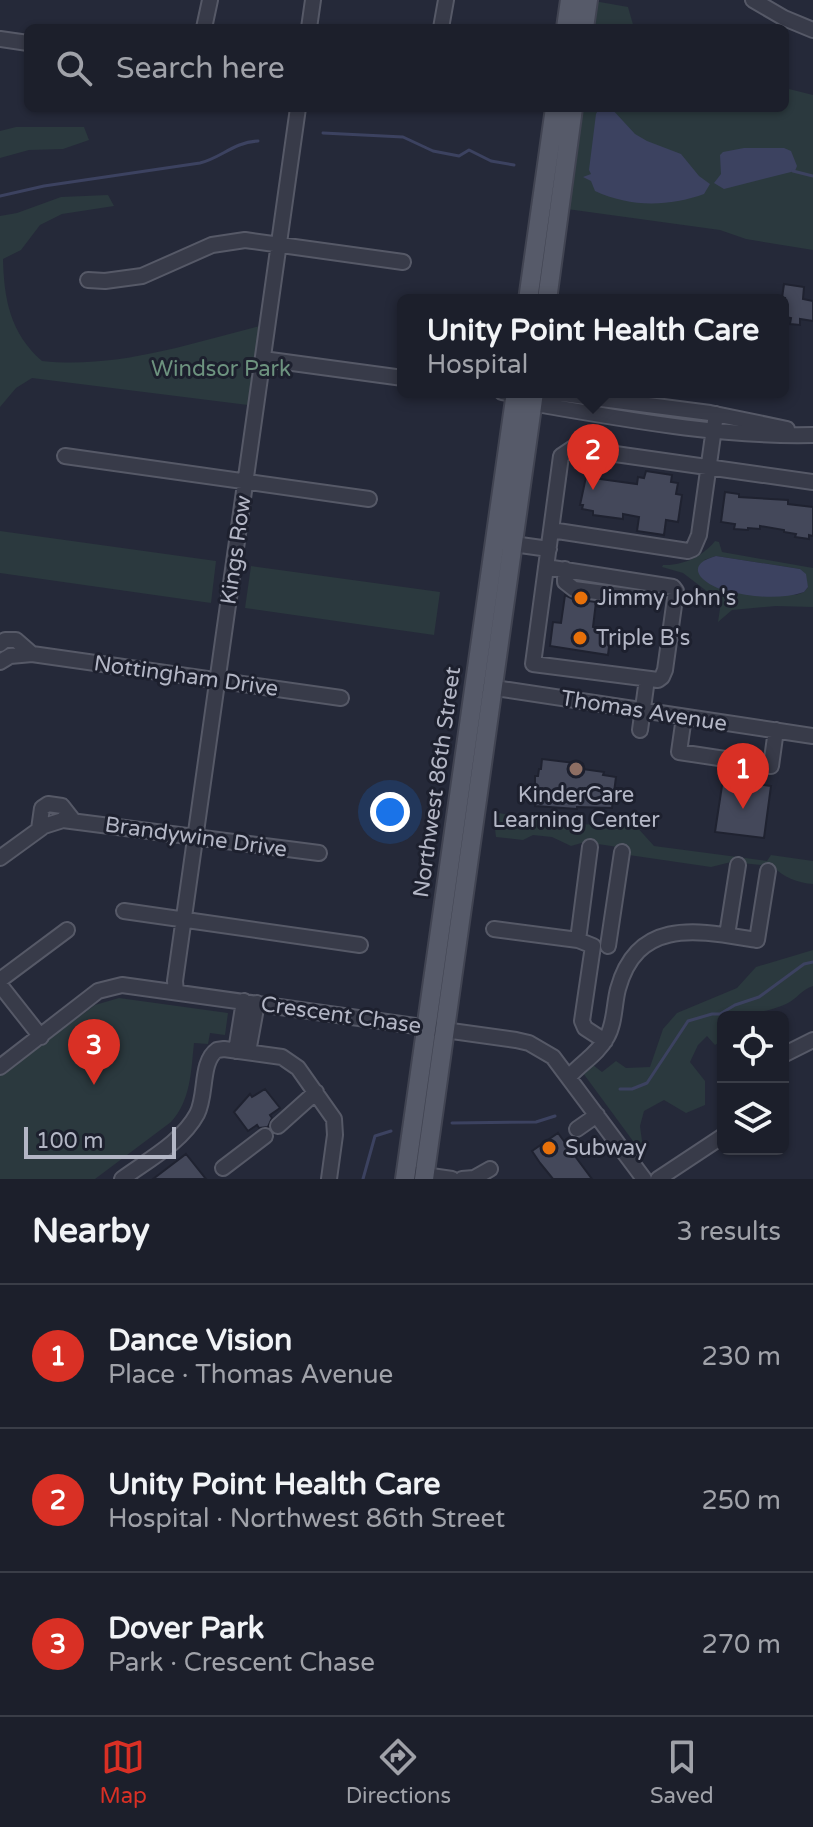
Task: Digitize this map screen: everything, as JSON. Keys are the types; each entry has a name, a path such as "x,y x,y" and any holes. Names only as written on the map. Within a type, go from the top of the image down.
{"main road":[{"path":"567,24 570,0"},
{"path":"585,24 588,0"},
{"path":"529,294 554,112"},
{"path":"548,294 572,112"},
{"name":"Northwest 86th Street","path":"415,1176 523,398"},
{"name":"Northwest 86th Street","path":"483,686 513,544 524,398"}],"street":[{"path":"205,24 210,0"},
{"path":"310,24 313,0"},
{"path":"442,24 446,0"},
{"path":"753,0 813,30"},
{"path":"0,39 24,42"},
{"name":"Kings Row","path":"176,992 183,920 297,112"},
{"path":"88,280 142,276 194,252 228,241 245,240 403,262"},
{"path":"263,359 397,377"},
{"path":"551,398 812,435"},
{"path":"551,530 688,551 697,544 714,422"},
{"path":"546,567 668,584 676,591 665,670 658,680 533,664 546,567 549,549 561,456 573,448 813,482"},
{"path":"65,456 369,499"},
{"path":"513,544 549,549"},
{"path":"565,569 565,582 574,589 635,597"},
{"name":"Nottingham Drive","path":"0,644 5,640 16,640 32,654"},
{"name":"Nottingham Drive","path":"0,662 10,656 32,654 341,698"},
{"path":"640,730 647,679"},
{"name":"Thomas Avenue","path":"483,686 813,736"},
{"path":"684,717 679,752 771,766 776,730"},
{"name":"Brandywine Drive","path":"0,858 39,829 53,822 73,820 319,853"},
{"path":"578,940 590,847"},
{"path":"608,946 622,852"},
{"path":"727,935 738,865"},
{"path":"569,1077 605,1041 610,1032 618,988 629,960 650,942 682,931 757,940 768,871"},
{"path":"124,911 360,945"},
{"path":"494,929 608,946 629,960"},
{"path":"41,1037 0,982 67,930"},
{"path":"593,946 582,1021 585,1028 605,1041"},
{"name":"Crescent Chase","path":"0,1067 98,991 110,987 135,986 529,1043 553,1057 644,1179"},
{"path":"242,1052 251,1002"},
{"path":"789,1052 813,1040"},
{"path":"122,1179 177,1139 196,1115 204,1094 212,1053 217,1050 288,1060 316,1092 331,1111 336,1126 329,1179"},
{"path":"278,1126 316,1092"},
{"path":"577,1129 597,1115"},
{"path":"223,1168 265,1136"},
{"path":"658,1179 717,1140"},
{"path":"462,1179 474,1178 490,1169"},
{"path":"415,1176 452,1179"}],"green space":[{"path":"594,1 628,7 633,24 591,24"},
{"path":"789,89 813,95 813,250 746,239 720,230 567,209 579,112 789,112"},
{"path":"16,127 84,127 89,140 63,149 29,150 0,158 0,131"},
{"name":"Windsor Park","path":"108,195 114,206 62,214 40,225 21,250 3,259 7,301 23,339 42,361 70,363 152,353 260,326 248,405 32,378 16,388 0,407 0,216 61,197"},
{"path":"0,531 216,561 211,603 0,573"},
{"path":"715,541 719,542 722,552 813,568 813,607 732,610 718,622 721,602 683,573 662,567 692,559","holes":["716,556 800,569 808,587 796,595 704,560"]},
{"path":"251,566 440,592 434,635 245,608"},
{"path":"499,813 559,824 635,825 654,846 767,861 771,855 813,861 813,884 791,879 773,866 731,862 711,867 629,855 624,848 585,842 571,846 552,837 533,835 523,840 496,837 494,821"},
{"path":"813,950 813,986 780,1007 763,1011 717,1011 717,1044 707,1036 698,1045 690,1062 705,1081 705,1105 686,1113 664,1100 644,1111 640,1126 644,1156 583,1073 593,1065 602,1072 616,1061 626,1068 650,1067 663,1029 677,1013 737,988 756,967"},
{"path":"119,998 228,1013 225,1035 210,1033 208,1044 194,1043 189,1085 178,1113 171,1122 95,1179 0,1179 0,1076 95,1005"}],"water":[{"path":"615,112 635,134 681,154 710,184 704,194 677,201 649,203 621,200 595,191 591,181 583,177 591,174 596,114"},
{"path":"744,148 784,148 791,151 797,166 795,171 724,189 714,183 721,174 720,155"},
{"path":"716,556 800,569 806,574 808,587 804,592 776,597 746,595 719,588 705,580 698,570 705,560"}],"building":[{"path":"784,284 804,287 803,299 813,301 813,321 800,319 800,325 790,324 789,294 783,294"},
{"path":"646,471 672,475 671,482 678,483 676,494 682,495 678,522 666,520 664,535 637,531 639,517 623,514 623,519 593,515 593,511 582,509 583,505 580,505 586,477 637,484 638,477 644,478"},
{"path":"725,492 739,494 739,497 788,500 788,504 813,507 813,536 809,535 809,539 795,537 796,534 784,530 760,526 760,529 734,529 735,524 721,522"},
{"path":"565,595 596,602 593,627 611,630 608,655 550,646 553,622 561,623"},
{"path":"542,759 583,764 582,769 616,777 612,808 535,806 535,776 541,769"},
{"path":"723,779 771,786 764,838 715,832"},
{"path":"265,1089 280,1108 270,1115 272,1118 268,1127 259,1128 257,1125 248,1131 234,1112 250,1094 252,1097"},
{"path":"558,1133 592,1179 553,1179 540,1163 532,1151"},
{"path":"186,1154 206,1179 153,1179"}],"waterway":[{"path":"323,133 403,137 433,151 459,156 469,150 491,161 514,165"},
{"path":"0,196 44,186 200,163 242,144 258,141"},
{"path":"793,171 813,176"},
{"path":"620,1089 632,1089 647,1083 688,1021 720,1014 759,997 804,964 813,962"},
{"path":"452,1123 536,1122 555,1116"},
{"path":"363,1179 375,1136 391,1131"}],"place":[{"name":"Unity Point Health Care","path":"593,490"},
{"name":"Jimmy John's","path":"581,598"},
{"name":"Triple B's","path":"580,638"},
{"name":"KinderCare Learning Center","path":"576,769"},
{"name":"Dance Vision","path":"743,809"},
{"name":"Dover Park","path":"94,1085"},
{"name":"Subway","path":"549,1148"}]}
